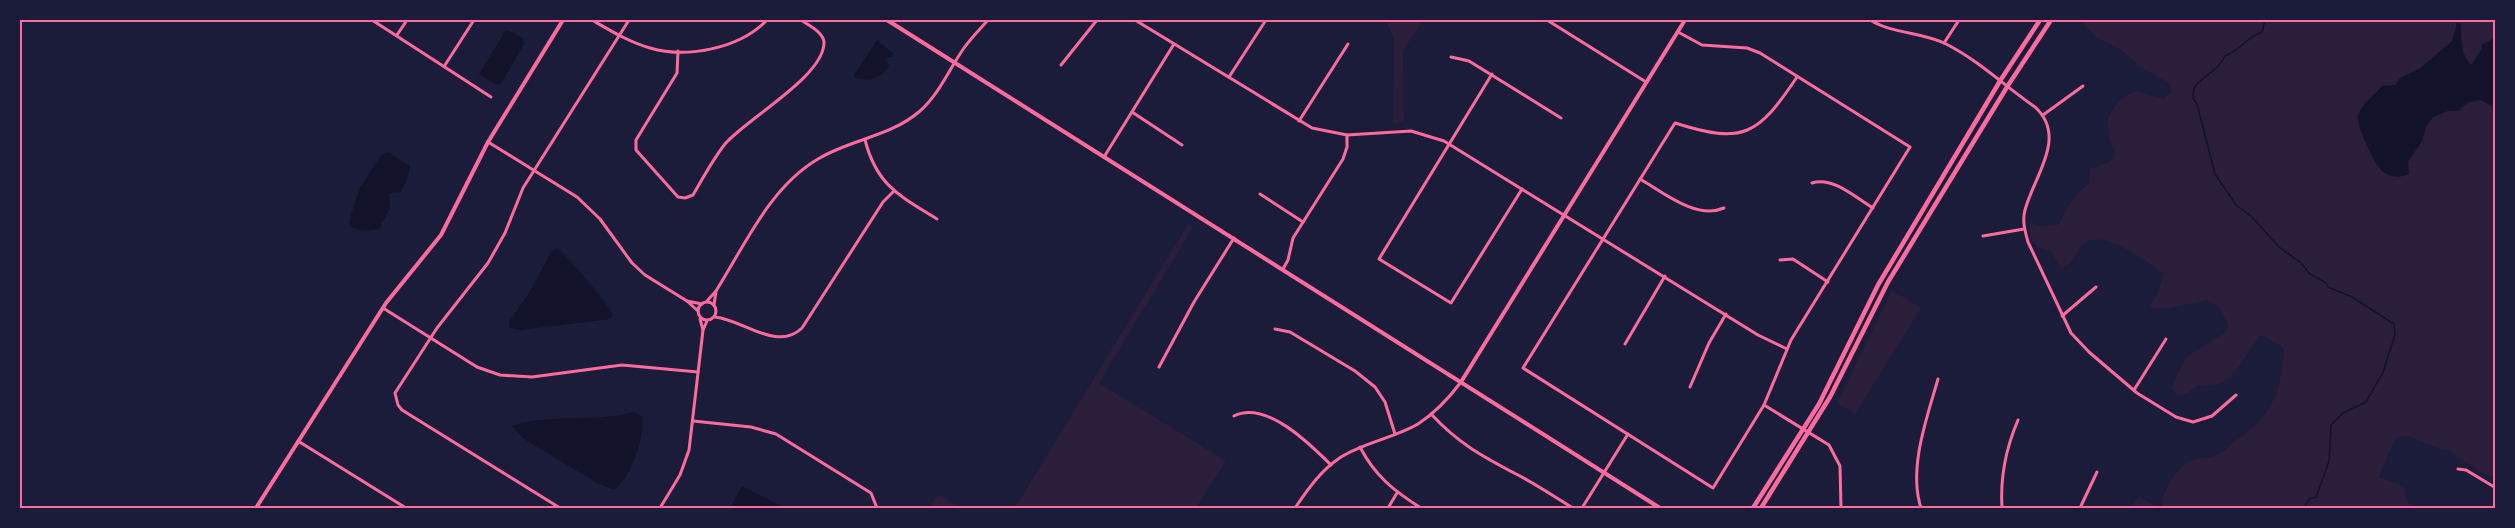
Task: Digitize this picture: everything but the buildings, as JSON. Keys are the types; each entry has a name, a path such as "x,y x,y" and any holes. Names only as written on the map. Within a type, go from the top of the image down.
{"main road":[{"path":"1753,508 1830,397 1884,289 2040,20"},
{"path":"1761,508 1820,404 1878,285 2003,84 2051,20"}],"street":[{"path":"372,20 445,65 491,97"},
{"path":"398,35 407,20"},
{"path":"445,65 474,20"},
{"path":"256,508 383,308 441,235 488,142 563,20"},
{"path":"592,20 619,36 652,49 678,51 709,49 739,39 767,20"},
{"path":"560,508 402,410 396,399 398,386 431,337 488,263 505,232 533,170 629,20"},
{"path":"678,51 677,73 636,140 636,150 678,197 685,198 693,195 726,143 765,109 790,93 818,59 824,43 821,35 801,20"},
{"path":"887,20 1660,508"},
{"path":"687,301 702,304 707,302 776,195 801,170 820,157 896,129 920,110 936,93 955,63 988,20"},
{"path":"1061,65 1097,20"},
{"path":"1135,20 1312,128 1347,135 1411,131 1449,144 1758,335 1786,349"},
{"path":"1229,77 1266,20"},
{"path":"1547,20 1646,82"},
{"path":"1295,508 1331,465 1360,447 1417,424 1431,414 1461,382 1685,20"},
{"path":"1870,20 1883,26 1944,43 2003,84 2043,116 2048,125 2050,142 2025,209 2024,230 2062,316 2077,341 2134,390 2176,417 2193,422 2212,416 2236,395"},
{"path":"1944,43 1959,20"},
{"path":"1678,32 1702,45 1740,47 1753,51 1797,77 1910,147 1786,349 1764,405 1713,488 1523,368 1675,123 1715,135 1741,132 1768,116 1797,77"},
{"path":"1104,157 1174,44"},
{"path":"1299,121 1348,44"},
{"path":"1451,57 1470,61 1561,118"},
{"path":"1492,74 1379,259 1451,303 1522,189"},
{"path":"2043,116 2083,86"},
{"path":"1132,112 1182,144"},
{"path":"1282,269 1288,260 1293,238 1343,159 1347,147 1347,135"},
{"path":"865,140 869,157 893,192 937,219"},
{"path":"488,142 587,205 632,263 645,275 687,301 698,311 702,330 693,421 686,460 660,508"},
{"path":"1640,179 1686,205 1709,211 1724,208"},
{"path":"1812,183 1819,181 1831,183 1873,208"},
{"path":"702,330 707,321 715,317 725,318 779,339 794,336 802,328 883,202 893,192"},
{"path":"1260,194 1303,222"},
{"path":"1983,236 2024,230"},
{"path":"1159,367 1194,302 1233,238"},
{"path":"1780,260 1793,259 1828,282"},
{"path":"1625,344 1665,276"},
{"path":"2062,316 2096,287"},
{"path":"714,305 716,291"},
{"path":"707,302 714,305 725,318"},
{"path":"698,311 702,304"},
{"path":"383,308 477,367 500,375 532,377 622,365 698,372"},
{"path":"715,317 717,310"},
{"path":"1690,387 1709,343 1726,314"},
{"path":"700,317 707,321"},
{"path":"1275,329 1290,332 1355,371 1375,387 1385,402 1395,434"},
{"path":"2134,390 2166,339"},
{"path":"1921,508 1917,481 1918,460 1938,379"},
{"path":"1764,405 1829,445 1836,455 1841,474 1841,508"},
{"path":"1234,416 1246,412 1256,413 1281,424 1306,441 1331,465"},
{"path":"1431,414 1450,434 1474,453 1519,475 1574,508"},
{"path":"2002,508 2001,494 2006,453 2018,420"},
{"path":"693,421 751,427 776,434 871,493 877,506"},
{"path":"1582,508 1628,434"},
{"path":"298,441 406,508"},
{"path":"1360,447 1377,475 1397,494 1421,508"},
{"path":"2458,469 2466,470 2496,488"},
{"path":"2080,508 2097,472"},
{"path":"1388,508 1397,494"}],"shaded area":[{"path":"1385,20 1423,20 1403,51 1404,122 1393,123 1394,37"},
{"path":"2084,20 2495,20 2495,478 2483,473 2446,449 2444,451 2409,436 2398,437 2395,441 2379,477 2404,486 2406,500 2414,508 2162,508 2166,490 2183,465 2191,460 2221,453 2266,413 2277,391 2284,351 2282,346 2261,335 2236,371 2228,378 2210,386 2198,385 2187,394 2178,395 2171,388 2186,357 2227,331 2228,324 2219,307 2207,300 2171,308 2152,308 2149,305 2158,294 2163,273 2135,254 2111,243 2090,240 2082,245 2071,262 2061,269 2051,251 2038,248 2030,239 2030,222 2040,226 2058,225 2075,197 2089,184 2090,169 2110,162 2115,154 2108,132 2108,120 2120,101 2136,91 2163,99 2171,92 2169,83 2144,69 2120,49 2096,37 2083,24"},
{"path":"2457,23 2461,24 2463,51 2471,65 2481,50 2482,44 2495,38 2495,108 2481,100 2469,102 2458,111 2448,111 2433,117 2426,127 2422,141 2408,162 2409,174 2399,177 2388,175 2379,167 2362,135 2358,119 2360,110 2382,86 2395,85 2400,78 2419,69 2452,41"},
{"path":"506,30 523,39 524,44 502,82 497,85 479,74"},
{"path":"877,40 893,53 893,56 886,58 889,67 870,80 855,78 854,75"},
{"path":"388,152 410,166 408,177 401,192 389,193 390,208 379,229 364,231 353,228 349,222 359,189 381,155"},
{"path":"1188,224 1193,227 1099,383 1226,461 1196,508 1015,508"},
{"path":"557,248 604,301 613,314 611,319 520,330 510,328 509,322 531,290 551,252"},
{"path":"1892,290 1921,308 1855,414 1837,403"},
{"path":"634,412 642,417 639,446 626,476 614,490 597,483 524,439 512,426 542,420 604,417"},
{"path":"742,486 785,508 730,508"},
{"path":"938,494 961,508 929,508"},
{"path":"2139,496 2159,508 2131,508"}],"waterway":[{"path":"2265,20 2262,32 2225,56 2219,65 2194,88 2193,98 2197,104 2215,174 2236,205 2251,216 2279,247 2301,263 2309,273 2326,283 2328,287 2352,297 2394,324 2395,335 2383,372 2366,402 2343,413 2331,425 2329,461 2316,497 2309,499 2304,508"}]}
